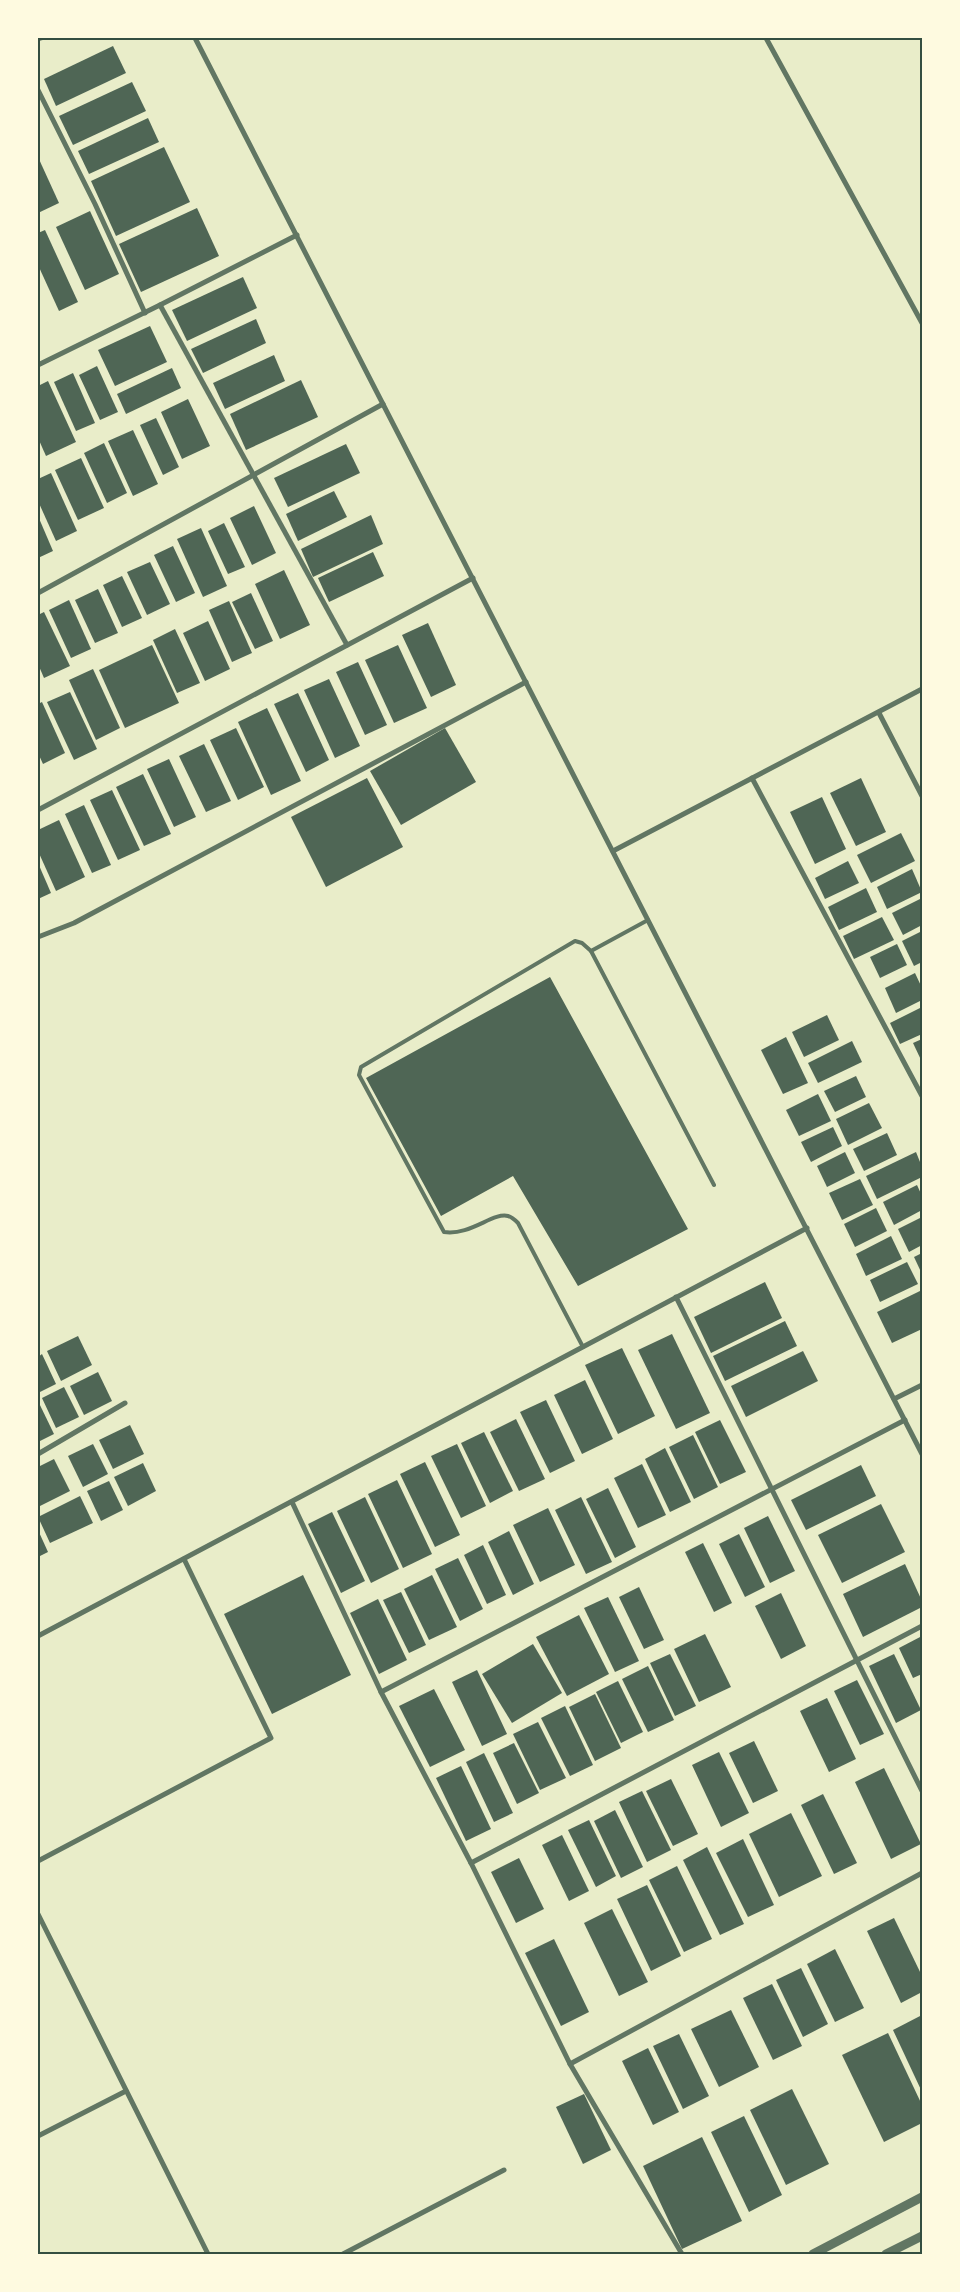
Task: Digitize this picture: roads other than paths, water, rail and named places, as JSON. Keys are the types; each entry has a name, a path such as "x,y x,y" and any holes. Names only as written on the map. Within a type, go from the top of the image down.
{"street":[{"path":"195,38 922,1454"},
{"path":"766,38 922,323"},
{"path":"38,90 95,204 145,313"},
{"path":"38,365 160,306 297,235"},
{"path":"160,306 347,645"},
{"path":"38,593 383,404"},
{"path":"38,810 473,578"},
{"path":"38,937 74,923 526,682"},
{"path":"613,851 922,689"},
{"path":"879,713 922,796"},
{"path":"752,778 922,1096"},
{"path":"38,1636 806,1228"},
{"path":"676,1297 922,1791"},
{"path":"894,1399 922,1385"},
{"path":"38,1454 125,1403"},
{"path":"381,1692 905,1420"},
{"path":"292,1502 381,1692 471,1863 570,2064 682,2254"},
{"path":"38,1861 272,1738 184,1559"},
{"path":"471,1863 922,1626"},
{"path":"570,2064 922,1873"},
{"path":"38,1914 208,2254"},
{"path":"38,2136 126,2091"},
{"path":"343,2254 504,2170"},
{"path":"813,2254 922,2197"},
{"path":"886,2254 922,2236"}],"lane":[{"path":"591,951 648,920"},
{"path":"583,1347 518,1222 508,1216 494,1218 455,1233 444,1232 359,1075 362,1067 575,941 582,943 591,951 714,1185"}]}
